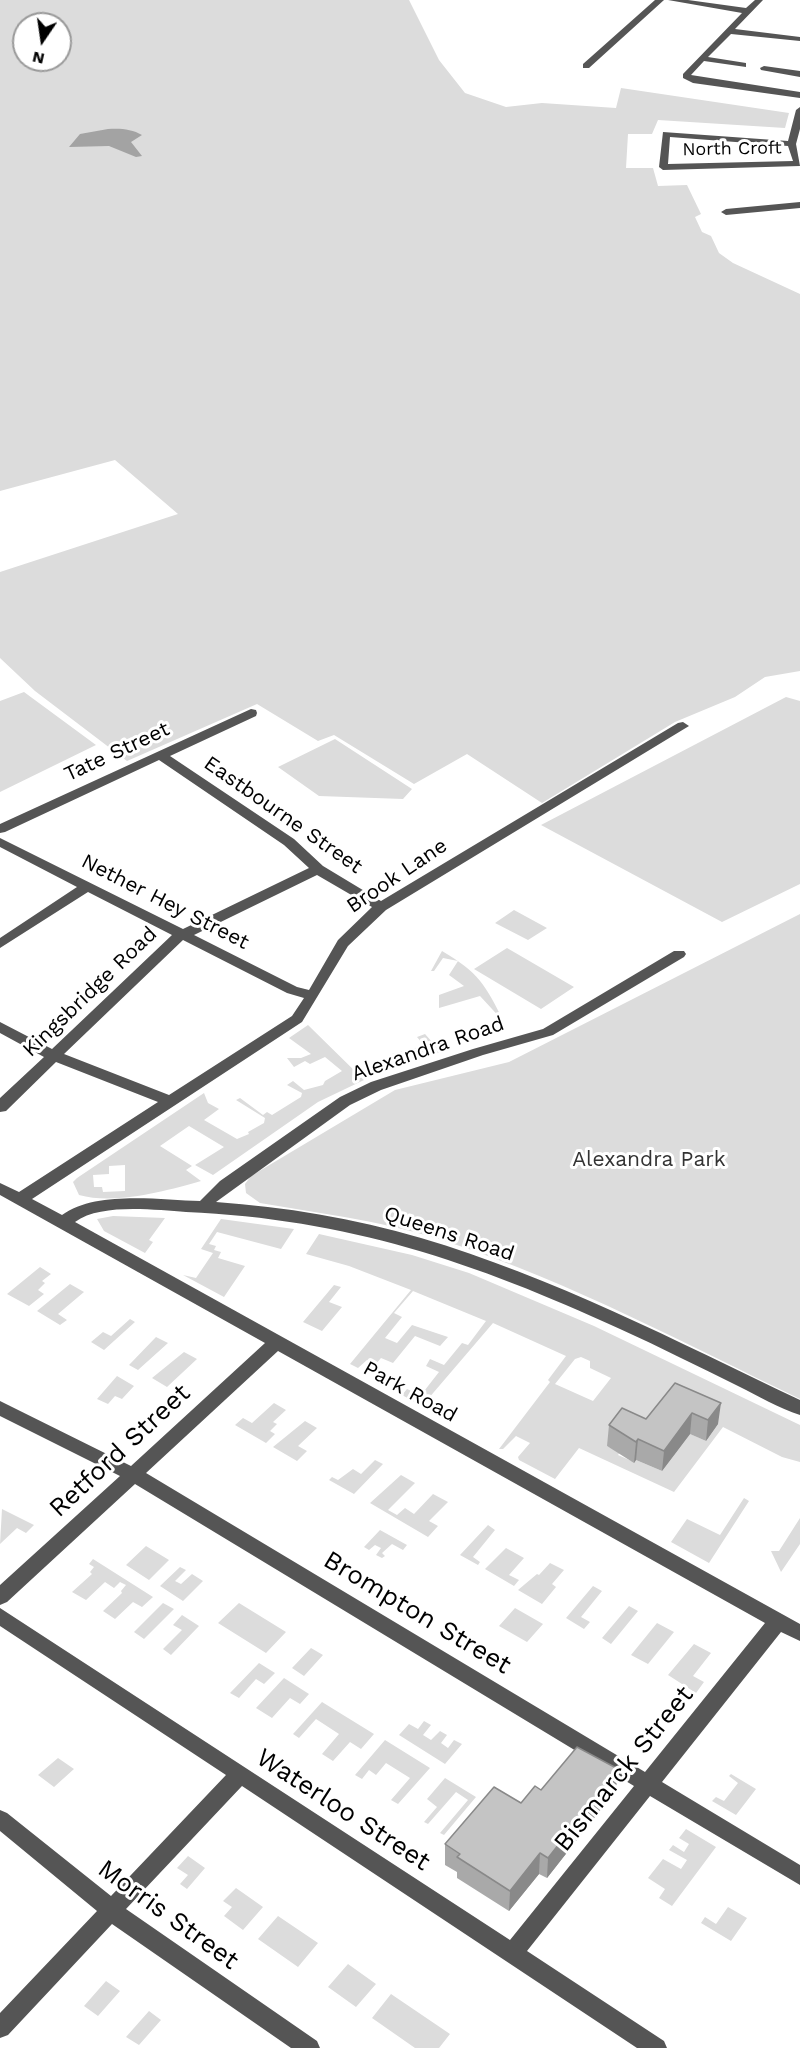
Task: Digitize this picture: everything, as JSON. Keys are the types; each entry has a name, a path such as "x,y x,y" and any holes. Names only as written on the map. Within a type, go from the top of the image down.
{"street":[{"path":"586,66 660,0"},
{"path":"672,0 748,11"},
{"path":"759,0 686,76 693,80 800,95"},
{"path":"729,31 800,39"},
{"path":"702,58 743,65"},
{"path":"764,68 800,74"},
{"name":"North Croft","path":"792,144 666,134 663,167 798,164 792,144 800,110"},
{"path":"726,212 800,205"},
{"name":"Tate Street","path":"0,829 251,712"},
{"name":"Brook Lane","path":"20,1199 297,1019 345,941 359,924 381,907 683,726"},
{"name":"Eastbourne Street","path":"160,755 289,842 318,869 381,907"},
{"name":"Nether Hey Street","path":"0,842 292,990 313,996"},
{"name":"Kingsbridge Road","path":"0,1107 176,938 318,869"},
{"path":"0,944 88,886"},
{"name":"Alexandra Road","path":"207,1206 208,1200 226,1185 345,1101 389,1082 548,1032 679,954"},
{"path":"0,1028 55,1056 171,1102"},
{"name":"Park Road","path":"0,1188 800,1633"},
{"name":"Queens Road","path":"63,1223 83,1210 127,1206 207,1206 287,1215 335,1224 450,1253 601,1314 800,1408"},
{"name":"Retford Street","path":"0,1597 276,1343"},
{"name":"Brompton Street","path":"0,1408 134,1474 800,1876"},
{"name":"Waterloo Street","path":"0,1617 656,2048"},
{"name":"Bismarck Street","path":"513,1953 778,1621"},
{"path":"0,2028 239,1775"},
{"name":"Morris Street","path":"0,1819 110,1910 309,2048"}],"green space":[{"path":"0,0 409,0 439,60 465,93 506,107 542,103 616,108 621,88 789,113 785,128 658,120 652,134 628,134 626,168 653,168 658,186 687,185 701,214 695,217 702,232 711,236 719,253 733,263 800,294 800,671 765,677 735,697 675,722 542,803 467,754 414,784 334,735 318,741 257,704 127,761 35,691 0,658 0,572 178,514 115,460 0,491"},
{"path":"24,692 96,745 0,792 0,701"},
{"path":"786,697 800,701 800,884 722,922 541,825"},
{"path":"335,739 412,789 403,799 319,796 278,767"},
{"path":"514,910 547,928 528,940 495,923"},
{"name":"Alexandra Park","path":"800,914 800,1399 585,1295 496,1259 404,1229 260,1203 246,1193 245,1184 251,1176 395,1090 509,1062"},
{"path":"507,948 574,987 541,1009 474,969"},
{"path":"442,951 457,961 443,958 434,971 431,971"},
{"path":"458,961 480,980 504,1022 480,996 439,1008 439,995 464,986 449,975"},
{"path":"308,1025 364,1080 318,1102 213,1175 195,1165 224,1147 189,1126 160,1146 192,1166 186,1170 201,1181 124,1198 93,1198 79,1195 73,1182 77,1178 204,1093 208,1103 219,1109 204,1120 237,1139 249,1134 248,1132 264,1123 265,1118 236,1100 240,1098 263,1115 267,1112 272,1115 301,1097 302,1093 287,1085 293,1081 304,1090 323,1085 325,1081 342,1071 325,1057 310,1064 305,1061 294,1067 287,1058 301,1058 311,1054 289,1038","holes":["125,1165 125,1191 103,1192 102,1187 94,1187 93,1175 109,1174 109,1166"]},
{"path":"425,1034 441,1052 402,1064 392,1054 419,1047 422,1043 417,1037"},
{"path":"113,1216 165,1218 149,1240 153,1242 145,1253 104,1231 97,1219"},
{"path":"221,1219 294,1229 281,1249 217,1232 209,1244 216,1246 214,1250 221,1252 218,1258 245,1266 224,1297 183,1275 196,1278 213,1253 201,1249"},
{"path":"319,1234 412,1255 469,1273 594,1326 800,1425 800,1462 782,1457 723,1427 674,1492 579,1448 555,1479 519,1460 518,1457 530,1443 516,1436 503,1449 499,1449 550,1382 548,1380 566,1356 493,1323 422,1406 402,1395 407,1389 421,1395 439,1372 426,1366 430,1359 444,1365 462,1343 468,1345 486,1321 413,1291 394,1313 402,1317 385,1338 397,1343 412,1325 448,1337 440,1346 415,1336 393,1363 381,1358 376,1364 367,1360 358,1368 350,1364 411,1290 349,1266 306,1254","holes":["581,1357 590,1361 590,1368 611,1378 593,1401 555,1384 575,1359","673,1403 718,1424 706,1441 686,1432 670,1452 674,1455 662,1471 618,1455 620,1452 607,1446 620,1429 647,1441"]},
{"path":"40,1267 51,1274 42,1281 45,1283 38,1290 44,1294 29,1306 7,1294"},
{"path":"70,1284 84,1292 58,1314 67,1320 60,1325 37,1311"},
{"path":"334,1285 341,1287 329,1302 342,1307 322,1331 303,1322"},
{"path":"130,1319 135,1322 104,1350 91,1342 103,1332 111,1336"},
{"path":"156,1337 168,1343 138,1370 129,1365"},
{"path":"184,1352 197,1359 167,1387 152,1378"},
{"path":"117,1376 134,1386 122,1399 115,1396 108,1404 97,1399"},
{"path":"274,1403 286,1410 273,1422 277,1424 270,1431 275,1434 266,1443 235,1425 243,1418 252,1423"},
{"path":"305,1421 317,1428 298,1446 307,1451 297,1461 273,1447"},
{"path":"375,1460 383,1464 354,1494 329,1480 332,1477 338,1480 353,1469 361,1474"},
{"path":"401,1475 415,1483 388,1510 397,1515 405,1508 414,1514 433,1494 448,1502 429,1521 438,1526 428,1537 370,1503"},
{"path":"744,1498 749,1501 709,1563 671,1542 687,1519 720,1535"},
{"path":"2,1509 34,1525 26,1533 17,1528 0,1544"},
{"path":"800,1518 800,1544 781,1572 771,1551 779,1551"},
{"path":"488,1525 495,1530 473,1557 480,1562 478,1565 460,1555"},
{"path":"380,1530 407,1545 403,1550 392,1544 382,1553 385,1556 382,1558 376,1555 381,1548 375,1545 369,1550 364,1547"},
{"path":"146,1546 169,1560 149,1580 126,1565"},
{"path":"506,1548 524,1558 509,1575 519,1580 514,1586 485,1569"},
{"path":"93,1559 153,1597 142,1607 133,1602 115,1619 103,1611 122,1593 126,1585 120,1582 114,1588 105,1582 86,1600 72,1592 92,1574 90,1572 94,1567 89,1564"},
{"path":"550,1563 564,1570 552,1584 556,1587 542,1604 518,1590 537,1574 539,1575"},
{"path":"180,1567 186,1570 175,1581 181,1584 192,1574 203,1581 183,1601 160,1586"},
{"path":"593,1586 602,1591 581,1617 590,1622 584,1629 566,1618"},
{"path":"163,1603 174,1609 144,1639 134,1632"},
{"path":"239,1603 286,1632 266,1653 218,1623"},
{"path":"629,1606 638,1611 611,1644 602,1638"},
{"path":"515,1608 543,1624 527,1642 499,1626"},
{"path":"182,1615 199,1626 171,1655 163,1649 182,1630 173,1625"},
{"path":"657,1623 674,1632 648,1664 631,1655"},
{"path":"694,1644 711,1653 693,1676 704,1682 696,1693 668,1675"},
{"path":"311,1648 323,1655 304,1676 292,1668"},
{"path":"259,1663 275,1673 264,1684 256,1679 239,1698 230,1693"},
{"path":"284,1678 309,1694 300,1704 290,1698 272,1718 256,1708"},
{"path":"322,1702 374,1734 361,1749 350,1742 333,1761 322,1754 339,1734 316,1719 299,1738 293,1734"},
{"path":"424,1721 431,1725 423,1735 431,1740 440,1731 447,1735 441,1743 448,1748 454,1740 462,1744 445,1764 399,1735 409,1724 418,1729"},
{"path":"385,1740 430,1768 398,1804 391,1800 410,1778 386,1763 376,1775 369,1770 362,1779 355,1775"},
{"path":"58,1758 74,1769 54,1787 38,1775"},
{"path":"731,1774 756,1789 736,1815 712,1801 716,1797 724,1801 738,1783 729,1776"},
{"path":"445,1778 476,1797 444,1835 440,1833 468,1800 456,1792 428,1824 424,1822 437,1807 427,1799"},
{"path":"686,1829 716,1847 672,1906 659,1898 665,1889 648,1878 663,1859 681,1869 687,1860 669,1850 673,1845 684,1852 689,1844 679,1838"},
{"path":"188,1856 205,1868 187,1889 180,1884 188,1875 177,1868"},
{"path":"236,1888 263,1907 243,1930 224,1916 232,1907 223,1901"},
{"path":"728,1907 747,1918 731,1941 701,1923 705,1917 716,1924"},
{"path":"278,1916 318,1943 298,1967 258,1939"},
{"path":"348,1964 376,1984 356,2007 328,1987"},
{"path":"106,1981 120,1991 98,2016 84,2006"},
{"path":"391,1994 450,2034 439,2048 415,2048 372,2018"},
{"path":"149,2011 161,2020 139,2045 126,2037"}],"shaded area":[{"path":"108,129 126,129 142,135 131,142 142,156 136,157 109,146 69,147 80,134"}],"building":[{"path":"675,1383 721,1403 708,1420 692,1413 664,1451 638,1439 636,1442 609,1425 622,1408 646,1419"},
{"path":"577,1747 618,1769 548,1858 540,1853 510,1891 457,1857 460,1854 445,1844 494,1787 521,1803 535,1786 541,1790"}]}
